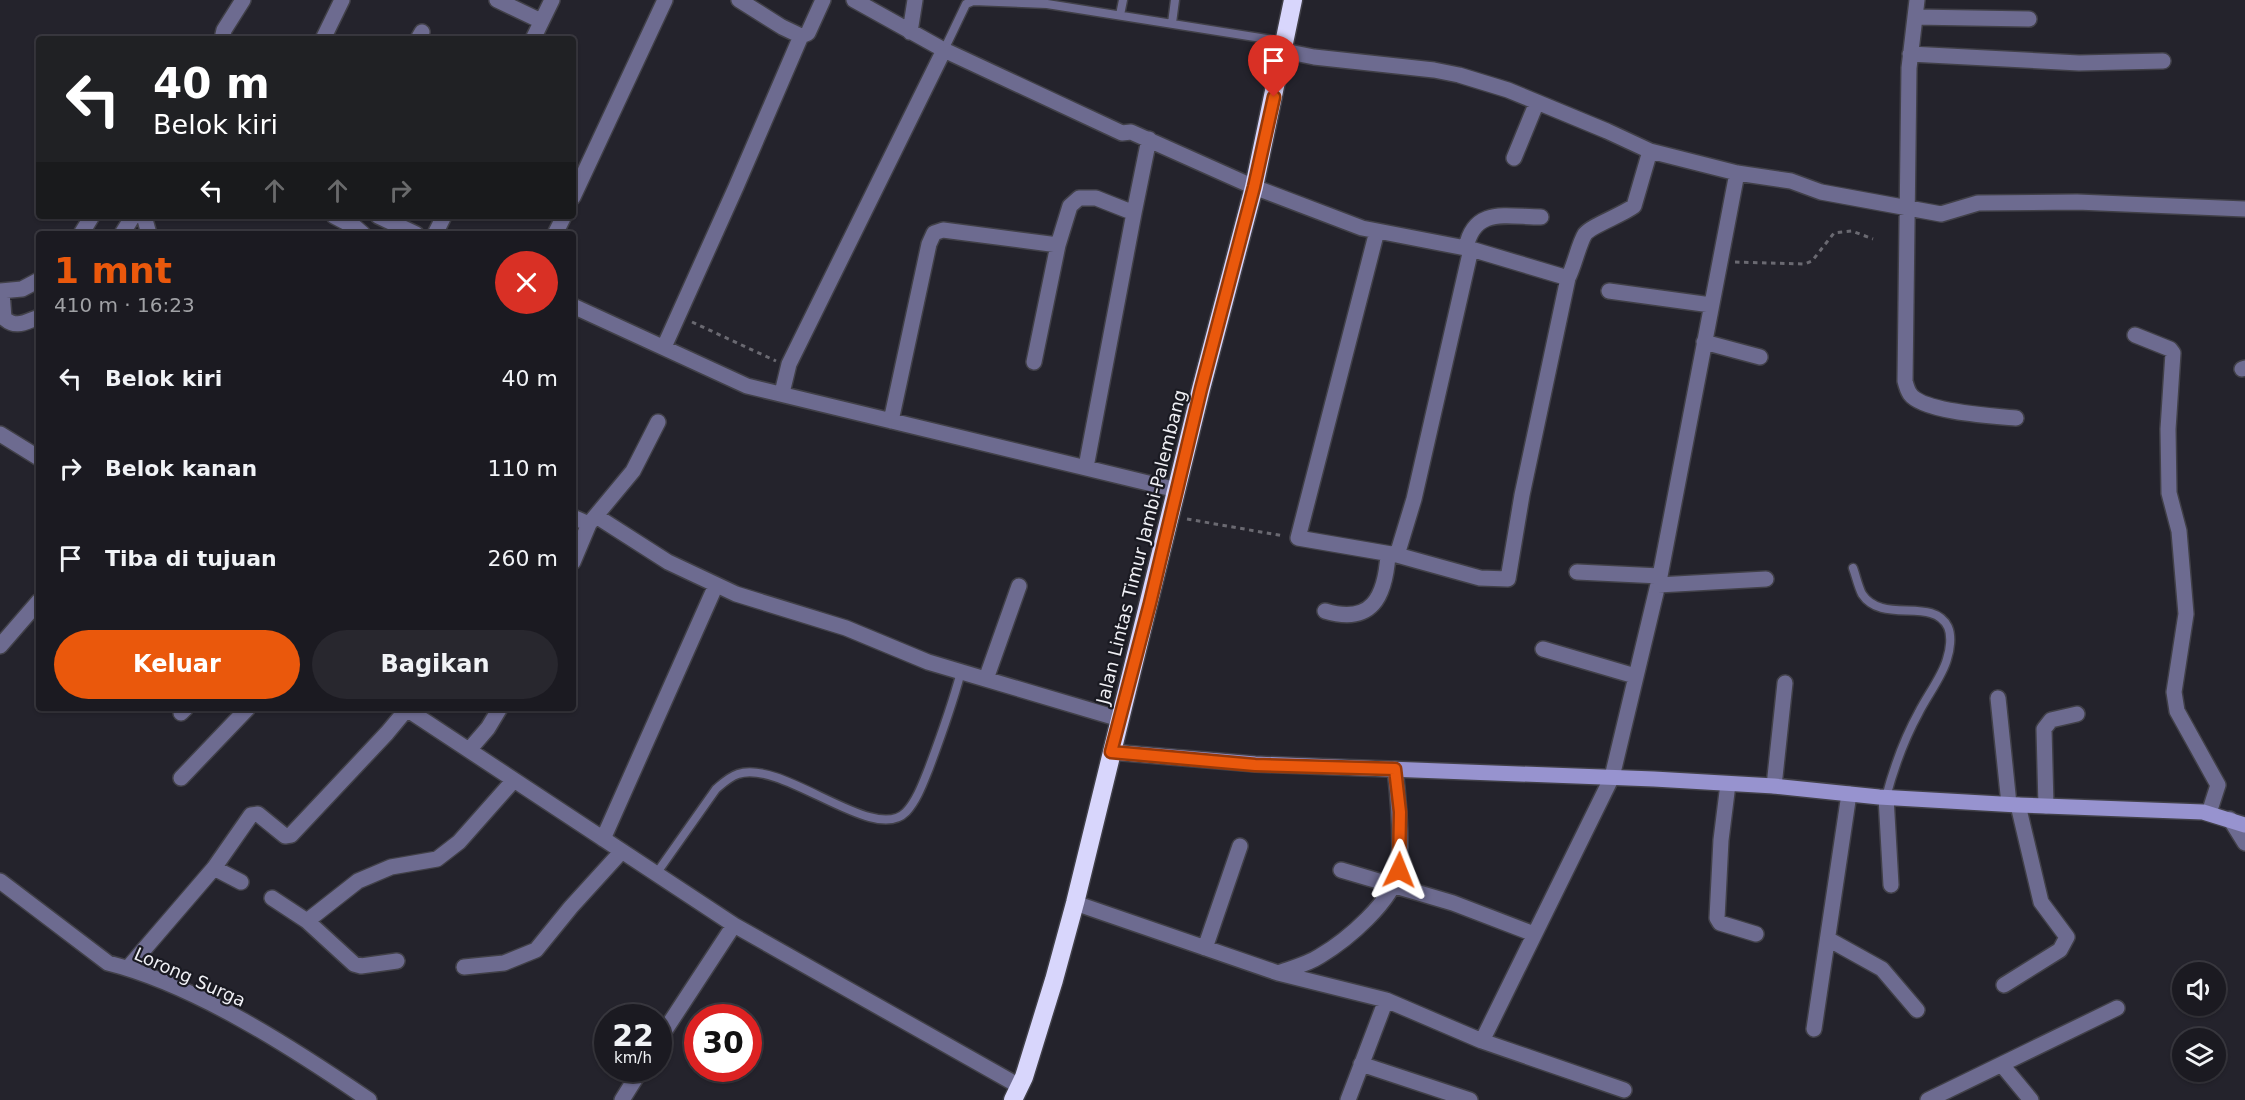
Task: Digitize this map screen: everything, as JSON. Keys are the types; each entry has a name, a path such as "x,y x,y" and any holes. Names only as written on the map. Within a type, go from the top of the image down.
{"highway":[{"name":"Jalan Lintas Timur Jambi-Palembang","path":"1016,1093 1054,980 1075,903 1254,187 1293,0"}],"street":[{"path":"223,36 243,0"},
{"path":"324,36 342,0"},
{"path":"497,0 541,21"},
{"path":"534,36 552,0"},
{"path":"576,191 665,0"},
{"path":"739,0 801,36"},
{"path":"664,346 801,36 808,33 823,0"},
{"path":"854,0 944,50 1122,133 1131,132 1149,139 1254,187 1362,228 1468,248 1568,279"},
{"path":"910,32 915,0"},
{"path":"1917,0 1910,54 1905,381 1910,394 1917,400 1950,411 2016,418"},
{"path":"1915,16 2029,19"},
{"path":"1285,47 1314,57 1434,70 1508,90 1650,151 1737,173 1791,181 1821,192 1941,214 1978,203 2077,202 2245,209"},
{"path":"782,393 789,364 944,50"},
{"path":"1910,54 2079,63 2163,61"},
{"path":"1514,158 1537,102"},
{"path":"1086,467 1149,139"},
{"path":"1377,231 1298,538 1393,555 1480,578 1508,579 1522,495 1568,279 1583,236 1590,228 1609,221 1634,206 1650,151"},
{"path":"1482,1041 1612,777 1659,580 1737,173"},
{"path":"1034,362 1058,245 1070,206 1079,198 1096,198 1134,213"},
{"path":"1324,611 1349,616 1358,615 1382,593 1393,555 1414,499 1472,229 1481,219 1492,216 1540,217"},
{"path":"340,219 360,231"},
{"path":"384,219 410,231"},
{"path":"891,421 927,255 934,233 943,230 1058,245"},
{"path":"36,282 22,289 1,291 4,318 11,324 18,325 36,318"},
{"path":"1610,291 1711,305"},
{"path":"576,307 747,386 1177,490"},
{"path":"2135,335 2170,349 2173,354 2168,429 2169,493 2179,531 2186,614 2174,692 2178,711 2218,785 2209,813"},
{"path":"1704,342 1760,357"},
{"path":"576,555 592,520 633,471 658,423"},
{"path":"0,434 36,456"},
{"path":"576,517 618,528 650,552 736,594 846,628 928,662 1120,719"},
{"path":"1577,572 1659,580 1766,579"},
{"path":"603,839 716,585"},
{"path":"986,680 1019,586"},
{"path":"0,646 36,604"},
{"path":"1543,649 1635,676"},
{"path":"1774,786 1785,682"},
{"path":"1998,698 2013,805 2041,902 2067,937 2060,950 2004,985"},
{"path":"181,778 245,711"},
{"path":"128,968 214,868 252,814 258,814 285,836 291,835 387,733 404,711"},
{"path":"410,711 734,925 1016,1093"},
{"path":"469,750 488,728 498,711"},
{"path":"2046,806 2044,729 2051,720 2077,714"},
{"path":"1111,752 1255,765 1612,777 1774,786 1849,794 2013,805 2209,813 2245,825"},
{"path":"1278,973 1318,958 1351,936 1392,886 1399,870 1400,848 1400,812 1395,769"},
{"path":"307,921 358,881 391,867 437,859 459,842 514,780"},
{"path":"1728,783 1721,840 1717,918 1720,922 1756,933"},
{"path":"1814,1029 1849,794"},
{"path":"1887,797 1891,885"},
{"path":"2230,819 2245,843"},
{"path":"1205,948 1240,846"},
{"path":"464,967 504,963 536,950 571,906 622,851"},
{"path":"214,868 241,882"},
{"path":"1341,870 1453,903 1534,934"},
{"name":"Lorong Surga","path":"0,881 108,963 128,968 171,986 231,1015 369,1100"},
{"path":"272,898 307,921 354,964 361,966 397,961"},
{"path":"1075,903 1278,973 1386,1000 1482,1041 1624,1090"},
{"path":"672,1020 734,925"},
{"path":"1828,939 1882,969 1917,1010"},
{"path":"1348,1100 1386,1000"},
{"path":"1928,1100 2117,1008"},
{"path":"1361,1064 1470,1100"},
{"path":"2002,1065 2031,1100"},
{"path":"622,1100 633,1082"}],"lane":[{"path":"1120,15 1122,0"},
{"path":"1172,23 1175,0"},
{"path":"944,50 966,4 973,1 1047,2 1172,23 1285,47"},
{"path":"1853,568 1862,593 1878,608 1918,611 1936,615 1947,626 1950,638 1947,661 1905,738 1896,760 1887,797"},
{"path":"656,874 716,789 727,779 739,773 760,773 779,777 850,810 886,821 904,814 920,789 948,720 961,672"}],"path":[{"path":"1721,262 1805,264 1812,261 1834,233 1852,231 1873,239"},
{"path":"677,316 773,361 789,364"},
{"path":"1170,516 1298,538"}],"route":[{"path":"1274,97 1254,187 1201,389 1150,603 1111,752 1255,765 1395,769 1400,812 1399,870"}]}
